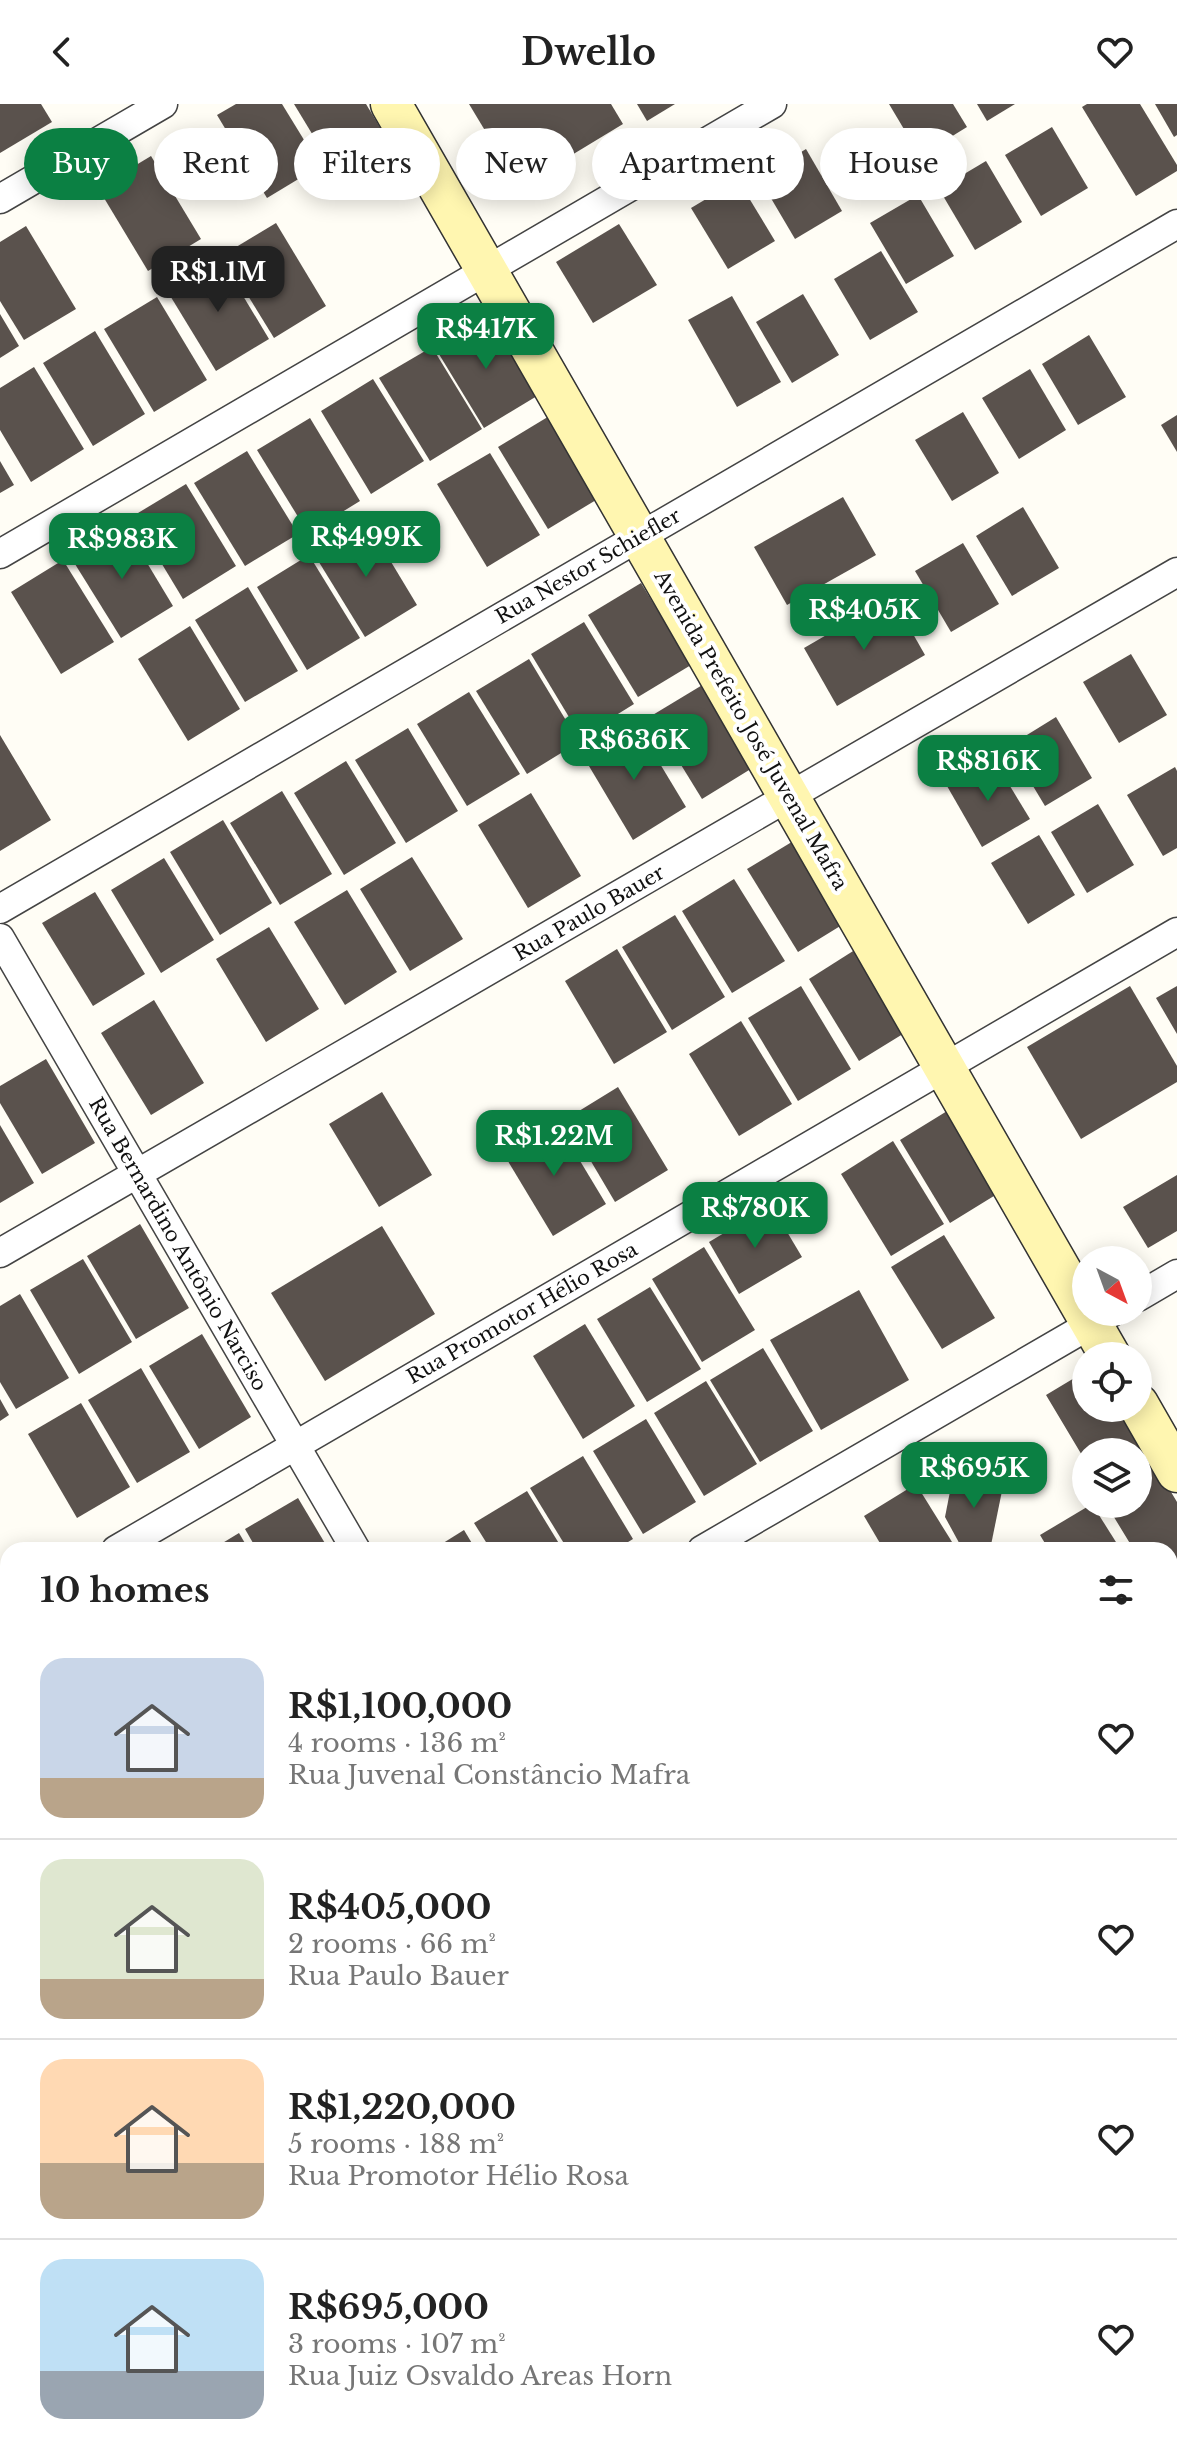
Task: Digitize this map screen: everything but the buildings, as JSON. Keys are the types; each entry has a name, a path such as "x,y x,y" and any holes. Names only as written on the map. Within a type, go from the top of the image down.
{"main road":[{"name":"Avenida Prefeito José Juvenal Mafra","path":"391,104 945,1068 1105,1331"},
{"path":"1148,1422 1177,1472"}],"street":[{"path":"0,199 163,104"},
{"path":"0,554 772,104"},
{"name":"Rua Nestor Schiefler","path":"0,909 1177,224"},
{"name":"Rua Paulo Bauer","path":"0,1253 1177,572"},
{"name":"Rua Promotor Hélio Rosa","path":"130,1542 1177,932"},
{"name":"Rua Bernardino Antônio Narciso","path":"0,938 351,1542"},
{"path":"1152,1289 1177,1274"},
{"path":"717,1542 1105,1331"}]}
